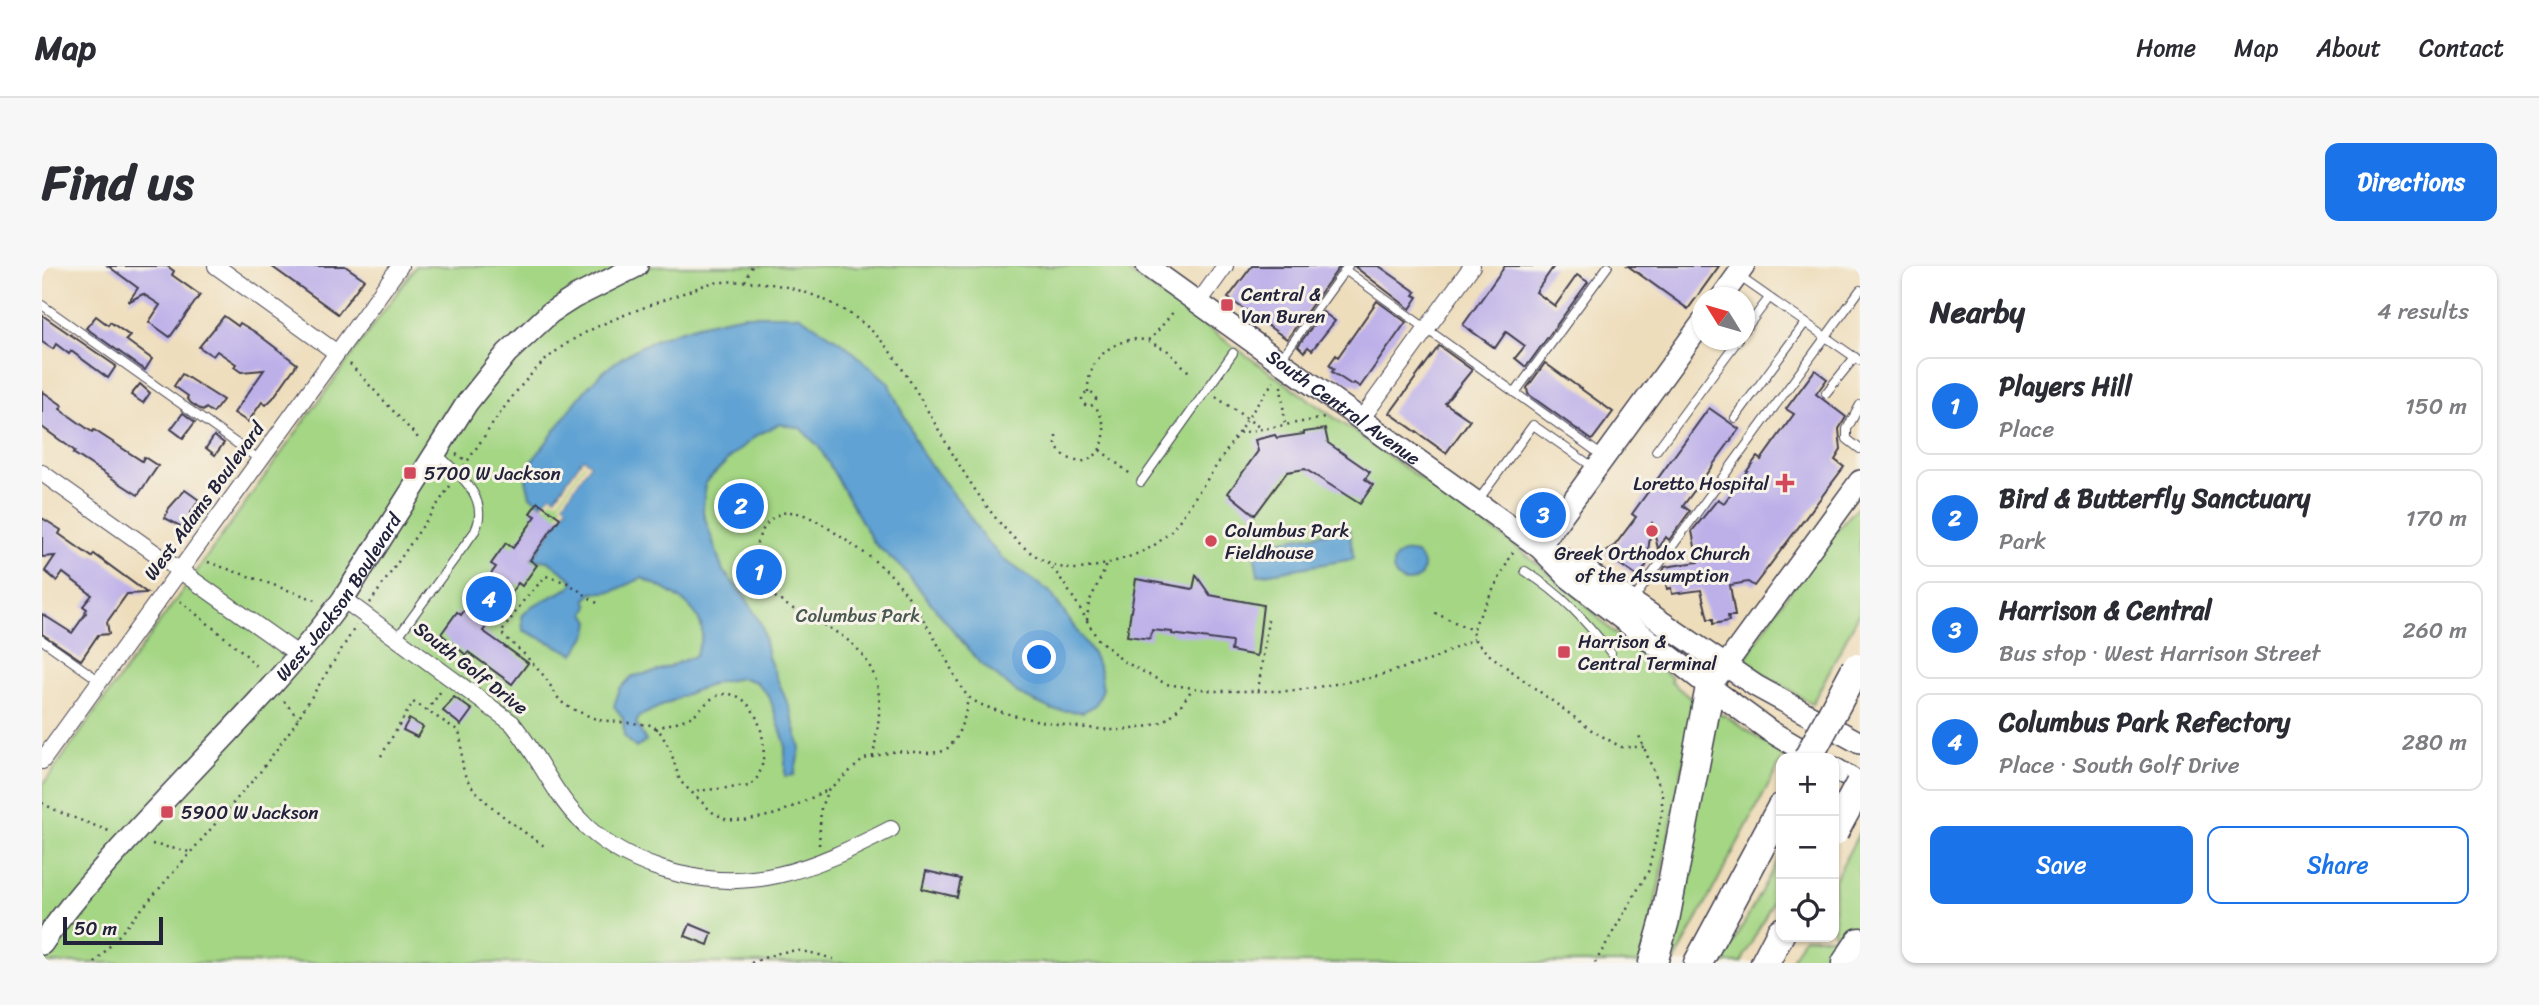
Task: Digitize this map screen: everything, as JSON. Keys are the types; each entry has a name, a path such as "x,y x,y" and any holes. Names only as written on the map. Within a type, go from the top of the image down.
{"highway":[{"path":"1811,753 1858,665"},
{"path":"1653,963 1665,920 1717,677"},
{"path":"1839,823 1860,784"},
{"path":"1698,963 1777,816"},
{"path":"1765,963 1776,942"},
{"path":"1846,963 1860,942"}],"street":[{"path":"216,266 337,353"},
{"name":"West Adams Boulevard","path":"42,761 400,266"},
{"name":"West Jackson Boulevard","path":"42,944 95,876 299,654 343,599 437,448 487,375 528,331 575,297 637,266"},
{"name":"South Central Avenue","path":"1147,266 1539,547 1569,578 1717,677 1756,686 1860,743"},
{"path":"1199,302 1225,266"},
{"path":"1362,418 1472,266"},
{"path":"1728,287 1740,270"},
{"path":"1539,547 1692,338"},
{"path":"42,473 299,654"},
{"path":"1717,677 1860,481"},
{"name":"South Central Avenue","path":"1539,547 1579,566 1631,603 1717,677 1770,731 1807,753"},
{"name":"South Golf Drive","path":"343,599 512,723 528,742 579,819 604,841 626,855 663,870 710,881 743,881 776,876 820,862 891,828"},
{"path":"1839,771 1860,784"}],"lane":[{"path":"1516,393 1608,266"},
{"path":"1280,360 1346,268 1516,393 1600,463"},
{"path":"1740,270 1769,298 1857,359 1826,393"},
{"path":"1631,603 1860,290"},
{"path":"1755,317 1769,298"},
{"path":"42,304 260,460"},
{"path":"1735,418 1805,323"},
{"path":"1656,451 1731,350"},
{"path":"1137,479 1233,353"},
{"path":"1860,405 1847,429 1847,439 1860,449"},
{"path":"1477,502 1533,425 1600,463"},
{"path":"397,638 475,531 480,520 479,502 437,448"},
{"path":"1525,571 1544,582 1578,611 1611,653"},
{"path":"42,640 100,681"}],"path":[{"path":"745,281 752,266"},
{"path":"464,466 524,383 558,350 583,333 707,284 728,280 767,282 795,288 817,297 861,323 878,337 902,369 992,514 1023,546 1059,576 1097,638 1123,661 1166,684 1193,688 1294,691 1370,678 1431,660 1474,639"},
{"path":"1148,341 1174,311"},
{"path":"1088,392 1091,372 1101,355 1115,345 1132,339 1148,341 1163,348 1191,374"},
{"path":"350,364 437,448 467,461"},
{"path":"1044,561 1066,569 1093,568 1158,542 1182,516 1273,381"},
{"path":"1281,386 1286,425"},
{"path":"1055,436 1056,447 1072,460 1086,460 1100,450 1104,439 1104,425 1094,405 1096,396 1088,392"},
{"path":"1088,392 1083,396 1083,403 1087,406 1094,405"},
{"path":"1213,395 1262,429"},
{"path":"1239,433 1325,418"},
{"path":"1100,450 1137,479"},
{"path":"370,603 450,486"},
{"path":"873,757 879,702 874,675 863,657 851,642 775,598 761,583 753,564 753,550 762,530 774,517 788,510 801,512 849,541 890,574 926,624 968,698 999,711 1051,722 1114,730 1146,727 1164,721 1177,710 1193,688"},
{"path":"1513,552 1472,630 1474,639 1504,666 1593,731 1621,747 1645,747"},
{"path":"208,562 316,600"},
{"path":"1087,620 1089,602 1108,564"},
{"path":"597,603 568,583 546,576 524,600 501,633 529,659 560,701 570,708 598,720 652,725 670,749 680,781 712,812 727,820 744,821 777,814 828,790 864,759 896,751 931,754 945,751 956,738 965,716 968,698"},
{"path":"180,601 243,652 258,668"},
{"path":"1436,614 1472,630"},
{"path":"1258,691 1268,620"},
{"path":"95,963 260,772 298,718 356,624"},
{"path":"427,711 451,677"},
{"path":"656,729 689,718 716,696 730,694 742,700 759,722 765,756 763,768 756,781 750,786 706,788 692,792"},
{"path":"284,701 298,718"},
{"path":"381,756 413,702 459,732 461,757 470,786 512,823 544,845"},
{"path":"1595,963 1648,872 1662,813 1662,792 1638,733"},
{"path":"820,862 821,807 828,790"},
{"path":"42,803 109,831"},
{"path":"152,844 190,852"},
{"path":"751,963 792,949 833,959"}],"green space":[{"name":"Columbus Park","path":"416,266 1120,266 1513,544 1576,595 1611,630 1672,678 1670,681 1696,703 1643,963 42,963 42,786"},
{"path":"1860,504 1860,612 1812,704 1744,662 1775,612 1825,544"},
{"path":"1715,713 1726,716 1780,753 1776,753 1776,771 1674,963 1659,963"},
{"path":"1860,831 1860,922 1833,963 1790,963 1801,942 1839,942 1839,871"},
{"path":"1776,863 1776,896 1741,963 1723,963"}],"water":[{"path":"745,315 798,315 844,344 888,382 923,455 963,506 983,537 1002,558 1050,592 1093,654 1100,670 1103,689 1096,705 1083,712 1053,710 1020,695 978,661 904,570 874,543 819,447 800,428 780,424 757,435 705,483 703,512 723,571 745,596 762,626 768,657 790,709 800,748 794,775 785,776 785,743 769,696 756,682 742,678 719,682 691,692 640,716 636,723 646,741 636,748 624,736 623,718 614,706 620,688 633,676 655,672 695,656 701,639 701,624 696,615 681,599 661,587 642,578 614,591 593,593 586,599 589,606 585,613 590,621 588,633 574,654 523,630 522,616 532,606 571,587 573,580 548,561 532,559 567,507 563,503 590,464 583,459 555,498 550,495 543,504 530,496 526,479 531,462 583,393 617,361 669,334"},
{"path":"1349,529 1354,559 1258,575 1253,545"},
{"path":"1408,552 1419,556 1423,567 1419,578 1408,582 1397,578 1393,567 1397,556"}],"pier":[{"path":"583,459 590,464 563,503 567,506 560,518 558,516 563,507 560,502 584,464 558,501 551,499 546,506 543,504 550,495 556,498"}],"building":[{"path":"108,266 167,266 174,271 172,275 200,295 170,337 149,322 160,305 143,294 128,302 138,288"},
{"path":"271,266 345,266 364,279 338,314"},
{"path":"1252,266 1340,266 1287,339 1228,298"},
{"path":"1354,266 1379,266 1416,292 1414,295 1418,297 1410,309"},
{"path":"1505,266 1554,266 1536,292 1555,306 1577,275 1588,282 1526,367 1515,358 1525,346 1506,332 1495,348 1463,325"},
{"path":"1628,266 1719,266 1704,287 1692,287 1692,303 1688,309"},
{"path":"1377,301 1406,322 1360,387 1332,372 1334,369 1329,365 1336,355 1338,357"},
{"path":"1323,312 1335,321 1312,350 1308,347 1304,352 1298,346"},
{"path":"42,315 116,366 108,378 71,351 69,354 56,344 53,349 42,342"},
{"path":"96,316 130,336 126,340 152,359 145,370 86,328"},
{"path":"224,316 238,326 240,323 255,332 297,364 273,398 266,405 262,402 248,422 234,413 264,370 241,372 234,367 236,364 217,351 213,356 199,347"},
{"path":"1439,346 1472,370 1445,403 1470,420 1446,453 1390,413"},
{"path":"1545,363 1613,412 1592,440 1528,394 1527,388"},
{"name":"Loretto Hospital","path":"1815,370 1827,379 1816,394 1846,417 1839,429 1841,450 1835,460 1844,467 1754,586 1748,582 1730,585 1735,616 1728,616 1729,621 1713,624 1713,619 1708,619 1701,590 1672,594 1671,588 1667,589 1663,571 1665,567 1698,562 1692,531 1718,499 1724,503 1757,457 1761,460 1794,414 1786,409"},
{"path":"182,374 223,400 213,413 206,408 203,411 191,403 188,396 174,386"},
{"path":"140,384 150,393 143,403 131,395"},
{"path":"42,391 62,405 60,409 92,432 94,430 142,461 144,457 158,466 138,495 73,453 75,451 42,427"},
{"path":"1709,408 1739,429 1683,506 1690,511 1669,540 1666,537 1658,549 1652,522 1646,566 1638,577 1604,553 1615,545 1636,517 1632,514"},
{"path":"183,413 195,422 183,438 171,429"},
{"path":"1325,429 1328,443 1370,472 1365,479 1373,485 1360,504 1305,469 1287,472 1255,515 1228,493 1258,451 1255,440"},
{"path":"214,436 224,443 215,455 206,448"},
{"path":"185,490 199,500 182,527 165,518 169,508"},
{"path":"538,502 560,518 530,560 537,565 522,586 518,583 483,631 528,663 512,684 468,652 466,655 441,634 457,612 461,615 496,567 491,564 506,543 513,548 536,516 530,513"},
{"path":"42,518 61,530 59,534 92,557 94,554 147,593 127,594 107,622 109,634 98,635 81,660 42,634 42,614 72,633 86,613 87,609 83,606 92,595 63,573 57,581 45,571 55,556 42,557"},
{"path":"1196,575 1210,595 1263,605 1257,656 1231,651 1232,642 1172,632 1152,630 1150,639 1127,636 1136,579 1193,589"},
{"path":"454,697 472,710 461,725 443,711"},
{"path":"409,719 423,727 417,737 403,730"},
{"path":"926,871 961,879 957,897 922,889"},
{"path":"690,924 712,933 708,945 685,936"}],"place":[{"name":"Central & Van Buren","path":"1227,305"},
{"name":"5700 W Jackson","path":"410,473"},
{"name":"Loretto Hospital","path":"1785,483"},
{"name":"Bird & Butterfly Sanctuary","path":"741,506"},
{"name":"Harrison & Central","path":"1543,515"},
{"name":"Greek Orthodox Church of the Assumption","path":"1652,531"},
{"name":"Columbus Park Fieldhouse","path":"1211,541"},
{"name":"Players Hill","path":"759,572"},
{"name":"Columbus Park Refectory","path":"489,599"},
{"name":"Harrison & Central Terminal","path":"1564,652"},
{"name":"5900 W Jackson","path":"167,812"}]}
